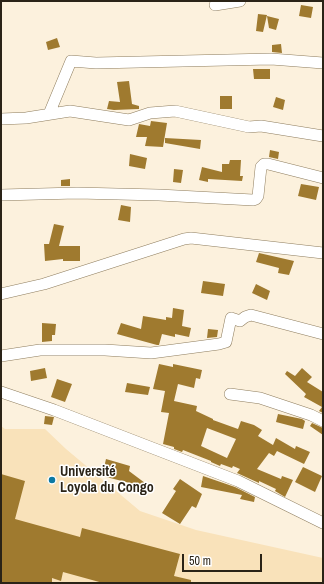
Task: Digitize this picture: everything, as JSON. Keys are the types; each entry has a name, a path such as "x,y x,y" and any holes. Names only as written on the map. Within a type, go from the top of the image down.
{"street":[{"path":"215,5 240,1"},
{"path":"49,114 71,61 96,62 271,59 323,64"},
{"path":"1,119 26,118 70,111 129,120 150,113 175,111 249,127 261,126 323,136"},
{"path":"1,195 77,193 159,195 253,200 258,196 262,167 264,164 323,178"},
{"path":"1,294 44,284 190,238 323,253"},
{"path":"1,356 40,350 105,350 151,353 219,344 226,342 230,318 240,322 244,317 251,315 323,334"},
{"path":"1,392 54,410 238,481 323,523"},
{"path":"230,394 260,398 311,415 323,421"}],"shaded area":[{"name":"Université Loyola du Congo","path":"1,426 5,429 45,429 66,449 140,511 196,530 323,558 323,583 1,583"}],"building":[{"path":"301,5 313,7 311,18 299,16"},
{"path":"258,14 267,15 263,32 256,31"},
{"path":"267,16 279,19 276,30 269,28"},
{"path":"57,38 60,47 48,50 46,42"},
{"path":"281,44 282,53 272,52 272,45"},
{"path":"253,69 270,69 270,79 254,79"},
{"path":"129,81 132,104 139,106 139,109 107,109 109,101 120,102 117,82"},
{"path":"220,96 232,96 232,109 220,109"},
{"path":"276,97 285,100 283,110 273,107"},
{"path":"151,121 167,123 163,147 145,146 147,137 136,137 139,124 150,126"},
{"path":"165,138 201,140 200,149 165,143"},
{"path":"270,150 279,152 278,159 269,157"},
{"path":"130,154 147,158 145,169 129,166"},
{"path":"230,160 241,160 240,176 243,176 242,181 208,179 208,182 199,180 202,167 222,172 222,164 229,164"},
{"path":"174,169 183,170 181,183 173,182"},
{"path":"70,179 70,186 61,186 61,180"},
{"path":"301,184 319,187 316,200 298,196"},
{"path":"121,205 131,207 130,222 118,220"},
{"path":"54,224 64,226 59,246 80,246 80,261 63,261 63,259 45,261 44,244 49,244"},
{"path":"259,253 294,261 289,275 278,273 279,268 256,262"},
{"path":"203,281 225,284 223,296 201,293"},
{"path":"256,284 270,291 267,300 252,293"},
{"path":"173,308 184,310 182,326 191,328 189,337 175,334 175,337 162,334 159,345 157,345 117,334 121,323 141,329 143,316 166,320 166,317 172,318"},
{"path":"42,323 56,324 55,335 52,335 52,341 42,342"},
{"path":"208,329 218,330 217,337 207,338"},
{"path":"159,364 173,367 173,364 202,370 200,379 196,378 194,388 178,384 174,401 197,406 196,411 213,420 238,429 241,421 254,425 262,430 258,436 273,445 276,438 295,449 296,446 310,452 304,464 277,451 274,456 269,453 257,469 281,479 282,476 293,480 285,497 275,491 276,489 237,473 240,469 221,464 220,466 183,450 182,452 174,449 174,447 163,444 169,413 161,412 165,391 153,389","holes":["207,428 236,439 227,458 201,446"]},
{"path":"45,368 47,378 31,381 30,371"},
{"path":"302,368 312,377 307,382 323,392 323,413 319,411 322,407 304,397 306,394 285,374 287,371 295,376"},
{"path":"57,379 72,384 65,402 51,397"},
{"path":"127,383 150,387 148,395 125,392"},
{"path":"278,414 302,419 305,421 303,429 276,422"},
{"path":"45,416 54,417 52,425 44,424"},
{"path":"312,423 323,428 323,435 310,426"},
{"path":"106,459 130,466 129,471 153,489 140,486 134,493 127,487 130,483 102,476"},
{"path":"303,467 322,476 315,492 295,482"},
{"path":"1,474 25,481 15,519 80,537 82,528 180,554 174,576 191,580 191,583 103,583 63,572 61,581 52,578 52,583 1,583"},
{"path":"203,476 235,487 255,497 254,502 240,499 242,495 201,487"},
{"path":"180,479 202,494 196,508 192,506 180,524 162,513 176,491 173,489"}],"place":[{"name":"Université Loyola du Congo","path":"52,480"}]}
